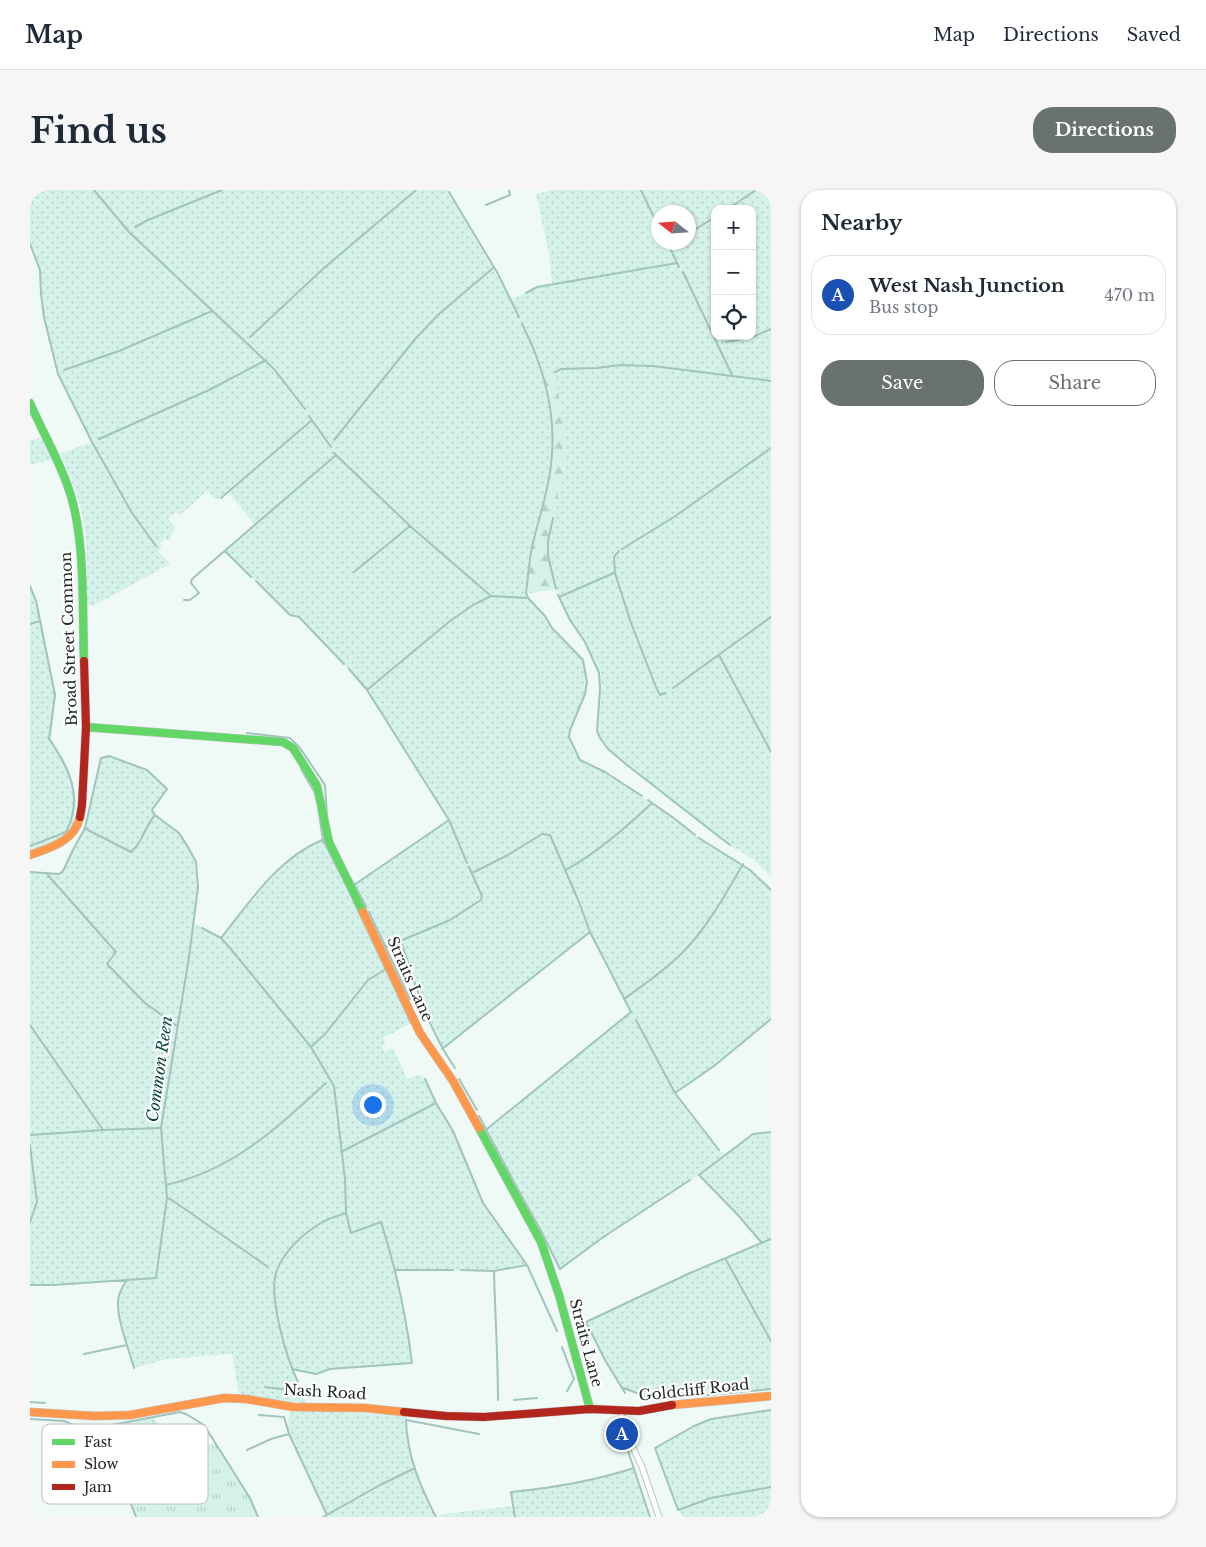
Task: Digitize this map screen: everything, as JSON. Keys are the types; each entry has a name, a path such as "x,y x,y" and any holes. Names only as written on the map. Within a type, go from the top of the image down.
{"street":[{"name":"Broad Street Common","path":"30,404 68,487 76,515 81,560 86,727 82,805 79,821 70,836 57,845 30,855"},
{"name":"Straits Lane","path":"86,727 283,742 293,748 317,786 329,842 420,1033 453,1081 541,1242 559,1295 590,1409"},
{"name":"Goldcliff Road","path":"620,1411 639,1411 656,1407 771,1396"},
{"name":"Nash Road","path":"30,1412 95,1416 130,1415 224,1398 247,1399 293,1407 365,1408 446,1416 484,1417 590,1409 620,1411"},
{"path":"620,1411 659,1517"}],"green space":[{"path":"30,190 447,190 511,300 537,287 552,284 549,254 536,194 552,190 771,190 771,877 753,859 721,840 661,793 608,749 600,738 597,731 600,689 599,673 585,642 570,620 558,595 548,556 548,541 565,460 566,439 543,376 553,427 553,450 547,488 532,549 526,593 545,616 552,628 583,660 587,682 585,694 570,730 569,737 580,760 605,772 675,819 695,835 739,862 760,878 771,890 771,1019 714,1066 675,1093 724,1155 753,1134 771,1132 771,1389 655,1400 621,1387 586,1322 761,1243 737,1214 699,1175 602,1238 560,1269 487,1129 631,1011 589,932 442,1048 401,941 386,947 354,885 449,820 367,690 299,617 290,615 225,551 255,525 228,492 221,498 215,499 207,491 180,515 176,512 168,519 176,528 171,533 172,536 168,541 166,539 160,543 162,547 158,551 170,564 93,606 87,604 87,549 84,521 76,491 60,454 92,442 55,366 44,317 40,270 30,244"},
{"path":"555,372 566,439 565,460 548,541 548,556 556,589 526,594 532,549 547,488 553,450 553,427 543,376"},
{"path":"41,437 52,460 30,465 30,441"},
{"path":"30,584 37,600 56,695 51,739 62,755 71,775 76,799 75,818 72,826 53,843 30,852"},
{"path":"109,756 147,770 167,789 152,810 160,820 179,833 192,853 197,876 194,923 220,938 266,883 291,859 323,840 330,853 411,1023 383,1038 386,1044 382,1046 384,1052 393,1048 407,1079 420,1074 425,1079 436,1103 453,1131 483,1203 527,1265 494,1271 396,1270 412,1363 330,1369 316,1374 292,1369 302,1389 306,1404 239,1394 232,1354 168,1359 134,1368 121,1326 118,1309 119,1296 126,1280 30,1285 30,872 59,874 63,871 85,828 101,758"},
{"path":"771,1410 771,1517 683,1517 678,1510 655,1448 694,1426 711,1419"},
{"path":"290,1412 340,1412 406,1416 407,1443 410,1456 424,1493 436,1517 323,1517 327,1514 289,1434 287,1424"},
{"path":"155,1417 156,1424 117,1424"},
{"path":"215,1442 250,1498 258,1517 136,1517 131,1504 208,1504 208,1445"},
{"path":"634,1468 650,1517 438,1517 443,1514 512,1506 511,1492 604,1477"}],"waterway":[{"path":"94,190 129,232 274,369 305,409"},
{"path":"135,227 222,190"},
{"path":"250,337 324,268 416,190"},
{"path":"486,205 510,195 509,190"},
{"path":"641,190 651,211"},
{"path":"734,205 756,190"},
{"path":"449,192 498,274 519,317"},
{"path":"696,229 711,220"},
{"path":"30,244 40,270 44,317 58,374 92,442 132,513 156,546"},
{"path":"671,250 679,267"},
{"path":"526,293 537,287 677,263"},
{"path":"334,440 416,338 439,314 493,268"},
{"path":"683,272 732,375"},
{"path":"64,370 119,351 212,311"},
{"path":"522,324 537,357 547,392 552,428 550,475 531,553 526,593 528,598"},
{"path":"726,342 750,338 771,329"},
{"path":"99,439 209,390 266,360"},
{"path":"555,372 561,369 620,365 653,366 771,381"},
{"path":"309,416 331,447"},
{"path":"221,498 312,420"},
{"path":"622,549 674,517 771,448"},
{"path":"334,453 410,526 491,596"},
{"path":"184,600 190,600 199,593 191,583 192,579 336,455"},
{"path":"553,518 548,541 548,556 556,589"},
{"path":"354,572 410,526"},
{"path":"225,551 251,577"},
{"path":"619,551 614,557 615,573 631,623 656,687 660,695 666,693"},
{"path":"559,597 614,573"},
{"path":"256,581 290,615 299,617 344,664"},
{"name":"Common Reen","path":"30,586 36,601 55,695 49,739 68,772 74,795 74,807 66,832 30,846"},
{"path":"558,595 570,620 585,642 599,673 600,689 597,731 600,738 608,749 627,765 730,845"},
{"path":"367,690 450,621 473,605 491,596 528,598 545,616 552,628 583,660 587,682 585,694 570,730 569,737 580,760 605,772 642,796"},
{"path":"673,688 771,617"},
{"path":"30,624 40,621"},
{"path":"719,655 771,752"},
{"path":"349,669 367,690 449,820 467,863"},
{"path":"247,733 290,738 300,748 325,785 327,815"},
{"path":"30,872 59,874 63,871 85,828 101,758 109,756 147,770 167,789 152,810 155,815"},
{"path":"301,769 315,793"},
{"path":"648,800 695,835"},
{"path":"566,870 600,847 652,803"},
{"path":"318,807 323,840 342,877"},
{"path":"86,829 131,852 135,849 155,815"},
{"name":"Common Reen","path":"30,1285 156,1278 167,1198 161,1128 189,957 198,887 196,862 188,847 179,833 155,815"},
{"path":"354,885 449,820"},
{"path":"472,873 508,855 542,834 550,835 590,932 631,1012 487,1129"},
{"path":"699,838 750,870 771,890"},
{"path":"221,938 254,896 278,870 291,858 322,840"},
{"path":"624,999 647,983 675,959 700,933 743,864"},
{"path":"386,947 450,920 481,900 482,896 469,867"},
{"path":"46,873 116,952 107,964 145,1003 177,1026"},
{"path":"350,877 366,906"},
{"path":"354,902 411,1023"},
{"path":"369,912 410,999"},
{"path":"202,928 221,938 230,948 311,1047 334,1086 345,1179 346,1213 351,1233 381,1222 404,1309 412,1363 330,1369 316,1374 292,1369"},
{"path":"442,1049 590,932"},
{"path":"401,941 417,991 430,1023 455,1068"},
{"path":"311,1047 326,1033 368,980 386,969"},
{"path":"675,1093 714,1066 771,1019"},
{"path":"636,1020 675,1093 719,1150"},
{"path":"30,1025 103,1130"},
{"path":"425,1079 436,1103 453,1131 483,1203 527,1265 557,1331"},
{"path":"459,1079 477,1110"},
{"path":"166,1185 190,1178 233,1158 272,1131 326,1083"},
{"path":"341,1152 436,1103"},
{"path":"479,1116 560,1269 602,1238 690,1180"},
{"path":"30,1135 160,1128"},
{"path":"761,1242 699,1175 753,1134 771,1132"},
{"path":"30,1145 37,1202 30,1222"},
{"path":"167,1198 268,1267"},
{"path":"265,1387 288,1390 298,1382 284,1343 276,1310 275,1281 280,1263 295,1243 308,1232 324,1221 346,1213"},
{"path":"574,1317 579,1322 586,1322 690,1273 771,1239"},
{"path":"725,1258 771,1341"},
{"path":"461,1270 494,1271 527,1265"},
{"path":"396,1270 453,1270"},
{"path":"494,1271 498,1400"},
{"path":"127,1280 118,1299 118,1309 121,1326 134,1368"},
{"path":"586,1322 605,1360 625,1393"},
{"path":"84,1354 127,1345"},
{"path":"562,1347 574,1379 567,1391"},
{"path":"621,1387 655,1400 771,1389"},
{"path":"514,1400 537,1398"},
{"path":"30,1402 45,1403"},
{"path":"771,1410 711,1419 694,1426 655,1448 678,1510 711,1498 771,1487"},
{"path":"117,1424 180,1412 202,1424"},
{"path":"259,1415 284,1417 289,1434 327,1515"},
{"path":"30,1419 64,1421 71,1424"},
{"path":"436,1517 415,1470 409,1446 406,1420 479,1434"},
{"path":"208,1431 250,1498 258,1517"},
{"path":"247,1450 271,1439 289,1434"},
{"path":"620,1437 626,1445 650,1517"},
{"path":"515,1517 511,1492 604,1477 634,1468"},
{"path":"323,1517 413,1469"},
{"path":"131,1504 136,1517"}],"traffic: fast":[{"path":"30,403 60,466 74,506 82,572 84,661"},
{"path":"86,727 283,742 293,748 317,786 329,842 363,912"},
{"path":"479,1128 541,1242 559,1295 590,1409"}],"traffic: slow":[{"path":"30,855 67,838 73,832 80,817"},
{"path":"363,912 420,1033 453,1081 479,1128"},
{"path":"672,1405 771,1396"},
{"path":"30,1412 95,1416 130,1415 224,1398 247,1399 293,1407 365,1408 404,1412"}],"traffic: jam":[{"path":"80,817 86,727 84,661"},
{"path":"404,1412 484,1417 590,1409 639,1411 672,1405"}],"place":[{"name":"West Nash Junction","path":"622,1434"}]}
